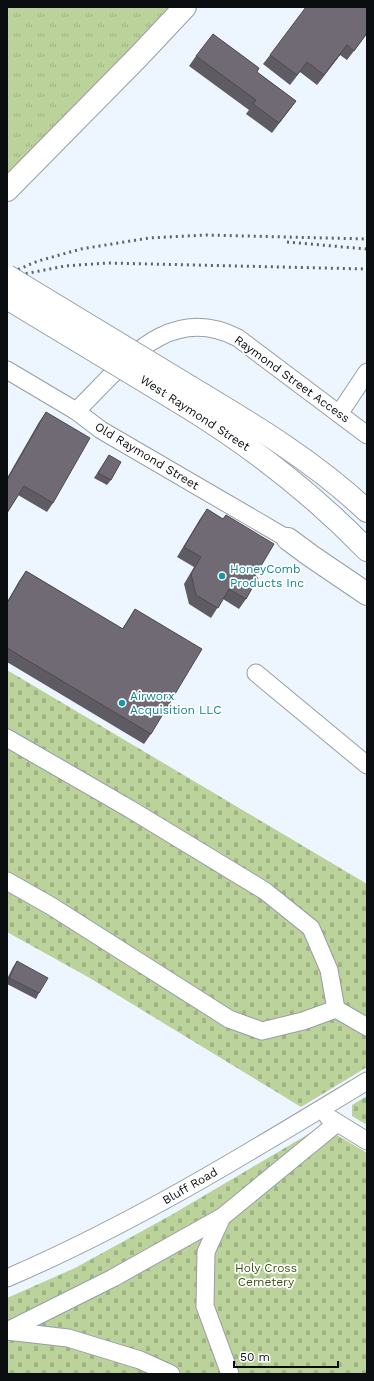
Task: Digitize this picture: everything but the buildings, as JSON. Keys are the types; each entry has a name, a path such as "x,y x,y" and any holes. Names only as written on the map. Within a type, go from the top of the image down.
{"main road":[{"path":"7,190 185,7"},
{"name":"West Raymond Street","path":"7,276 183,393 208,420 262,456 325,508 367,550"},
{"name":"West Raymond Street","path":"7,298 183,393 282,444 334,482 367,511"},
{"path":"288,539 367,594"}],"street":[{"name":"Raymond Street Access","path":"76,411 140,350 157,337 183,328 206,328 223,332 238,338 367,435"},
{"name":"Old Raymond Street","path":"7,370 76,411 101,430 288,539"},
{"path":"339,414 367,372"},
{"path":"256,673 367,765"},
{"path":"7,738 130,809 265,891 312,928 329,970 336,1008 367,1027"},
{"path":"7,881 51,906 229,1019 262,1031 303,1021 336,1008"},
{"name":"Bluff Road","path":"7,1278 138,1215 319,1111 367,1081"},
{"path":"319,1111 367,1141"},
{"path":"8,1330 113,1278 222,1217 337,1123"},
{"path":"222,1217 206,1252 205,1306 230,1374"},
{"path":"8,1330 68,1338 140,1360 170,1374"}],"green space":[{"path":"7,7 171,7 7,176"},
{"path":"7,670 367,884 367,1067 301,1107 88,977 7,932"},
{"path":"367,1096 367,1125 352,1116 352,1105"},
{"name":"Holy Cross Cemetery","path":"322,1126 367,1153 367,1374 7,1374 7,1298 75,1268 173,1214"}],"railway":[{"path":"7,274 38,261 81,249 149,238 206,235 367,239"},
{"path":"287,242 367,249"},
{"path":"14,276 65,266 107,263 367,269"}],"place":[{"name":"HoneyComb Products Inc","path":"222,576"},
{"name":"Airworx Acquisition LLC","path":"122,703"}]}
